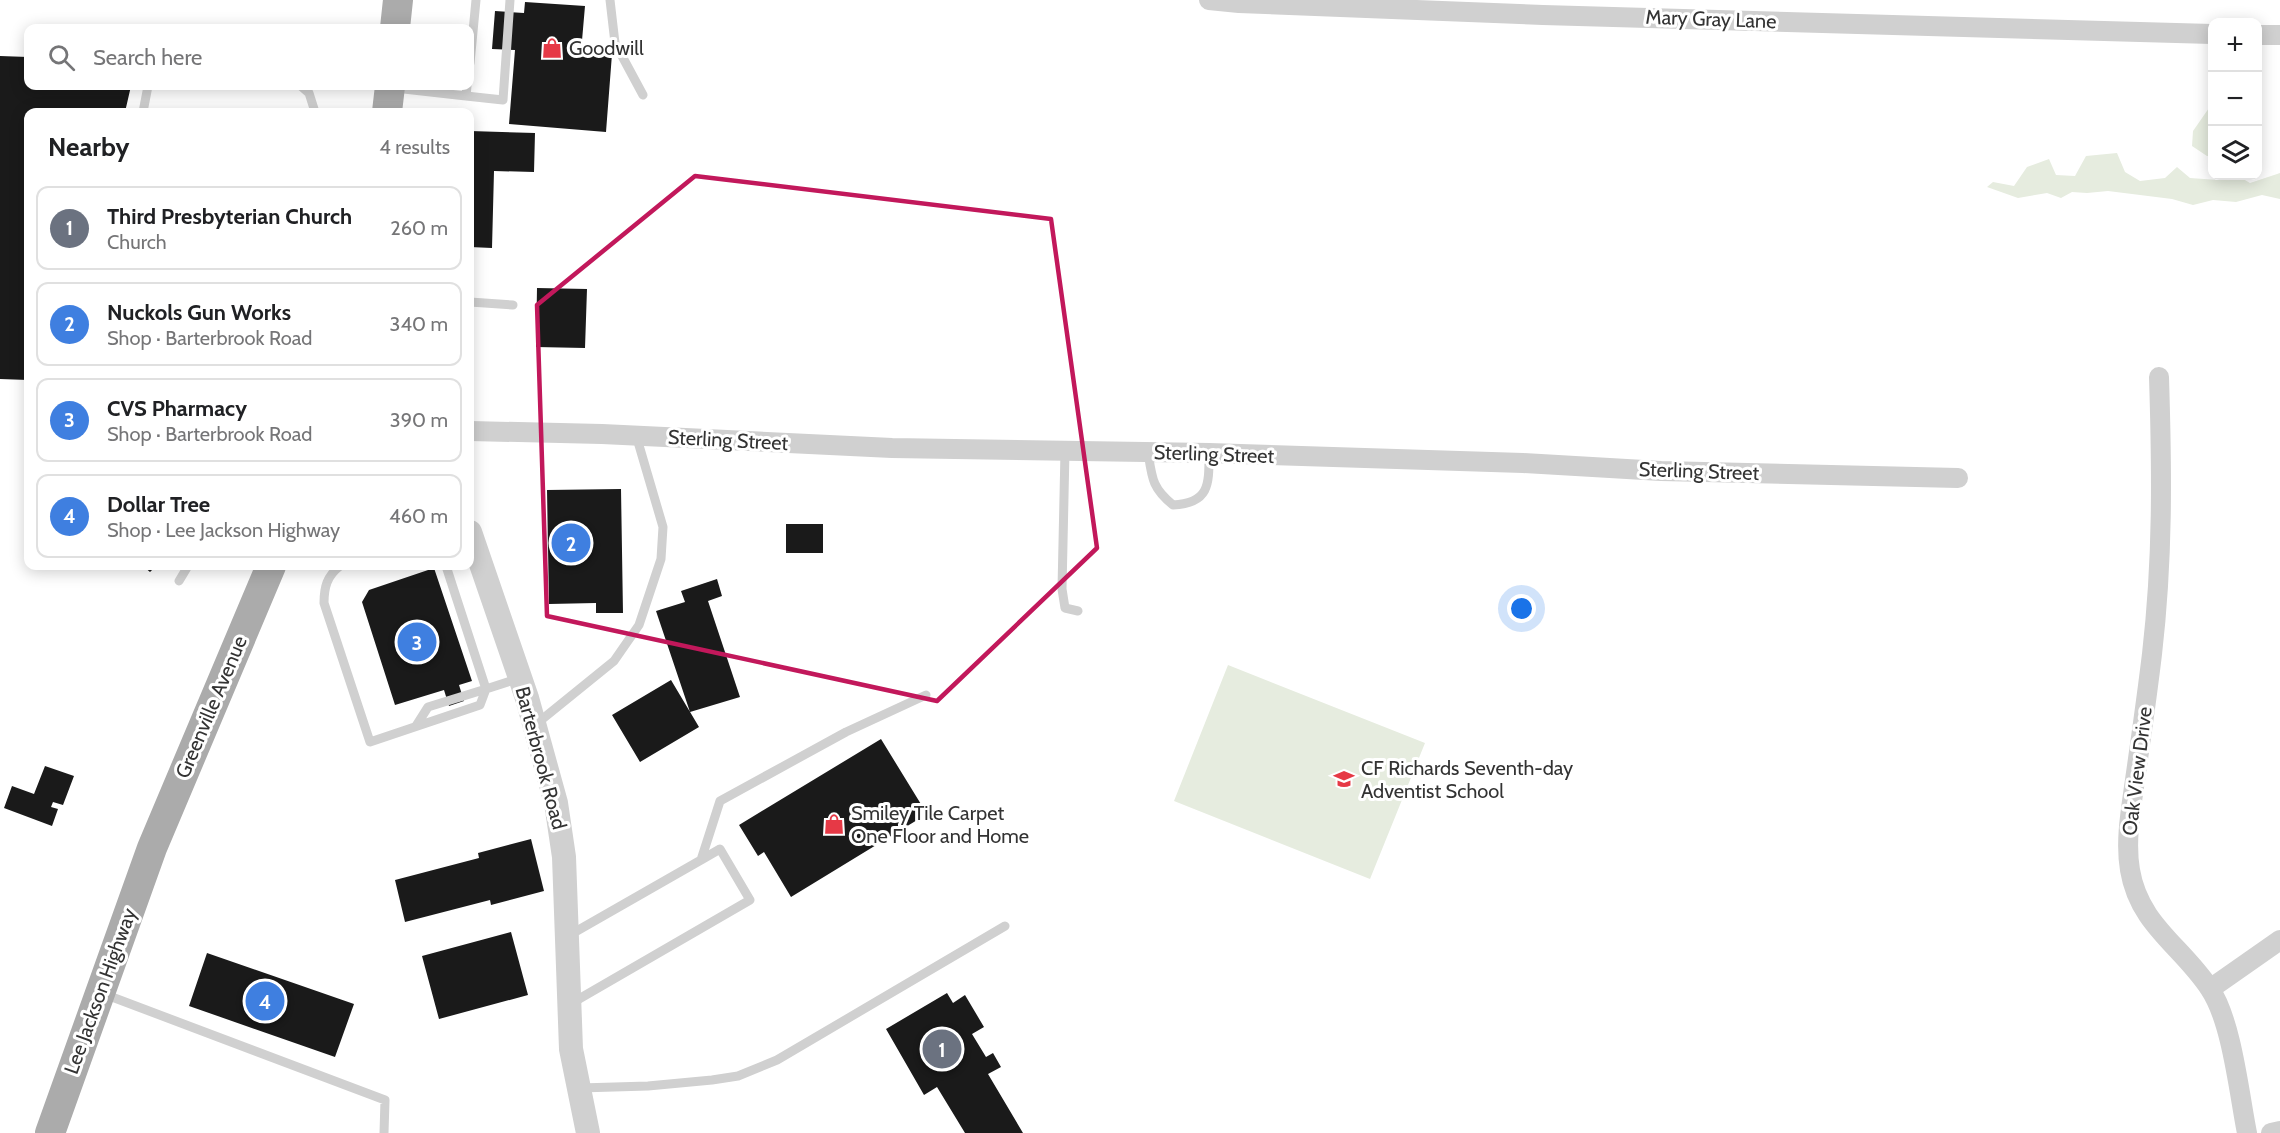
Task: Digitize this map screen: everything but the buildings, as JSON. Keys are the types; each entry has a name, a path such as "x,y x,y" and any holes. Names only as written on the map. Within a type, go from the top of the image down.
{"main road":[{"path":"395,24 398,0"},
{"name":"Greenville Avenue","path":"152,848 268,570"},
{"name":"Lee Jackson Highway","path":"50,1133 152,848"}],"street":[{"name":"Mary Gray Lane","path":"1209,0 1543,15 2208,34"},
{"path":"2262,35 2280,35"},
{"name":"Oak View Drive","path":"2159,377 2162,509 2159,585 2131,813 2130,870 2134,888 2149,918 2210,989 2220,1008 2227,1029 2247,1133"},
{"name":"Sterling Street","path":"474,431 636,435 892,448 1209,453 1523,463 1661,471 1958,478"},
{"name":"Barterbrook Road","path":"474,544 535,725 563,835 571,1049 588,1133"},
{"path":"2210,989 2280,940"},
{"path":"2271,1133 2280,1131"}],"lane":[{"path":"474,24 476,0"},
{"path":"389,95 466,96 503,100 510,0"},
{"path":"610,0 615,43 643,95"},
{"path":"143,108 147,90"},
{"path":"306,90 309,93 314,108"},
{"path":"466,96 467,90"},
{"path":"474,302 513,305"},
{"path":"535,725 614,660 639,626 661,559 663,527 636,435"},
{"path":"1065,451 1062,589 1065,608 1078,611"},
{"path":"1148,452 1153,482 1161,495 1173,505 1188,504 1200,497 1209,481 1209,453"},
{"path":"179,581 186,570"},
{"path":"334,570 330,573 324,590 324,603 370,742 480,705 486,689 447,570"},
{"path":"416,726 428,707 520,678"},
{"path":"701,860 720,801 846,732 926,695"},
{"path":"568,936 720,849 750,900 570,1004"},
{"path":"578,1088 648,1086 738,1076 777,1060 1005,926"},
{"path":"100,992 385,1100 384,1133"}],"highlighted area":[{"path":"695,176 1051,219 1097,548 937,701 547,616 537,305"}],"shaded area":[{"path":"2208,109 2208,156 2192,146 2193,131"},
{"path":"2117,153 2125,172 2140,181 2165,178 2177,167 2190,178 2245,180 2250,183 2280,173 2280,199 2262,195 2236,202 2213,200 2193,205 2172,199 2108,191 2072,192 2061,198 2047,193 2018,198 1987,187 1993,182 2014,186 2027,167 2049,159 2056,175 2075,176 2086,156"},
{"path":"1228,665 1425,743 1370,879 1174,801"}],"place":[{"name":"Goodwill","path":"552,48"},
{"name":"Nuckols Gun Works","path":"571,543"},
{"name":"CVS Pharmacy","path":"417,642"},
{"name":"CF Richards Seventh-day Adventist School","path":"1344,779"},
{"name":"Smiley Tile Carpet One Floor and Home","path":"834,824"},
{"name":"Dollar Tree","path":"265,1001"},
{"name":"Third Presbyterian Church","path":"942,1049"}]}
